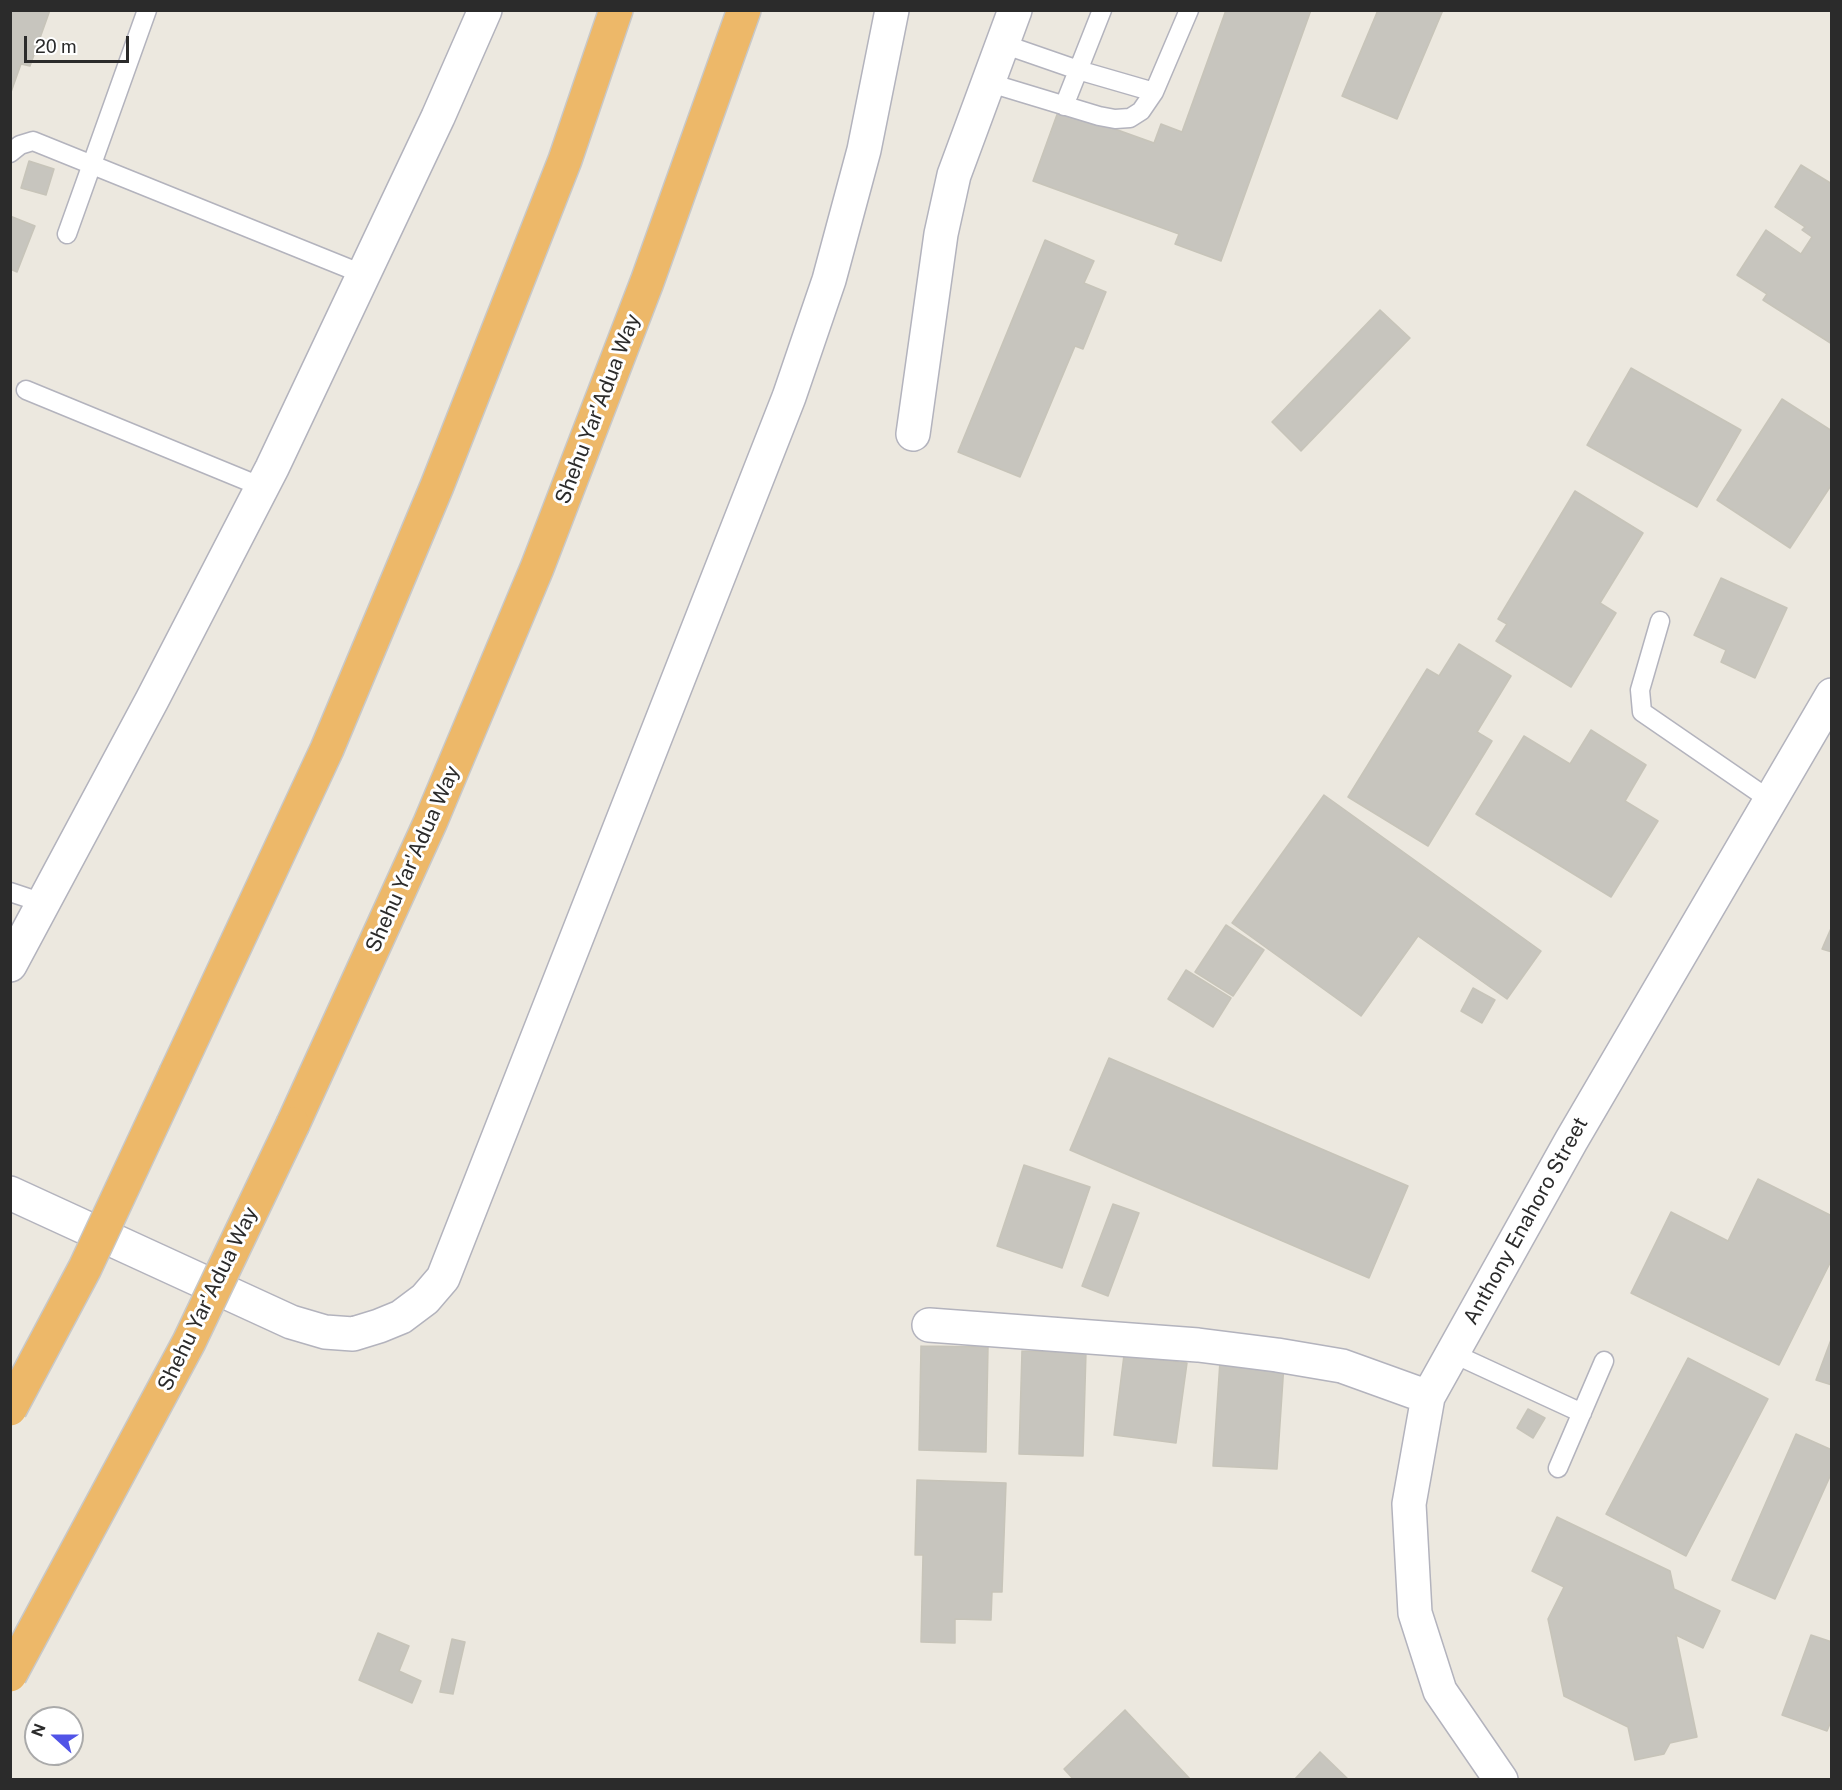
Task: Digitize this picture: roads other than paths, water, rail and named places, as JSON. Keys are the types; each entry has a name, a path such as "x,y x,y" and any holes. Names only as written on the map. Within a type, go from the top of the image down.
{"highway":[{"path":"10,1409 85,1268 327,749 437,486 565,160 616,10"},
{"name":"Shehu Yar'Adua Way","path":"10,1675 189,1342 293,1124 430,823 537,568 647,282 744,10"}],"street":[{"path":"10,965 262,487 438,117 484,10"},
{"path":"10,1192 291,1322 325,1332 353,1334 401,1317 425,1299 443,1278 789,397 829,280 864,150 892,10"},
{"path":"913,434 941,234 954,176 1015,10"},
{"name":"Anthony Enahoro Street","path":"1501,1779 1440,1691 1415,1613 1409,1504 1428,1397 1571,1141 1770,800 1827,709"},
{"path":"929,1326 1198,1345 1277,1355 1342,1366 1428,1397"}],"lane":[{"path":"67,234 147,10"},
{"path":"1064,106 1102,10"},
{"path":"990,83 1115,119 1130,118 1141,111 1154,92 1189,10"},
{"path":"1003,44 1078,70 1154,92"},
{"path":"10,153 20,145 33,141 364,275"},
{"path":"26,390 262,487"},
{"path":"1660,621 1640,690 1642,712 1770,800"},
{"path":"10,892 43,903"},
{"path":"1452,1353 1582,1413"},
{"path":"1558,1468 1604,1361"}]}
